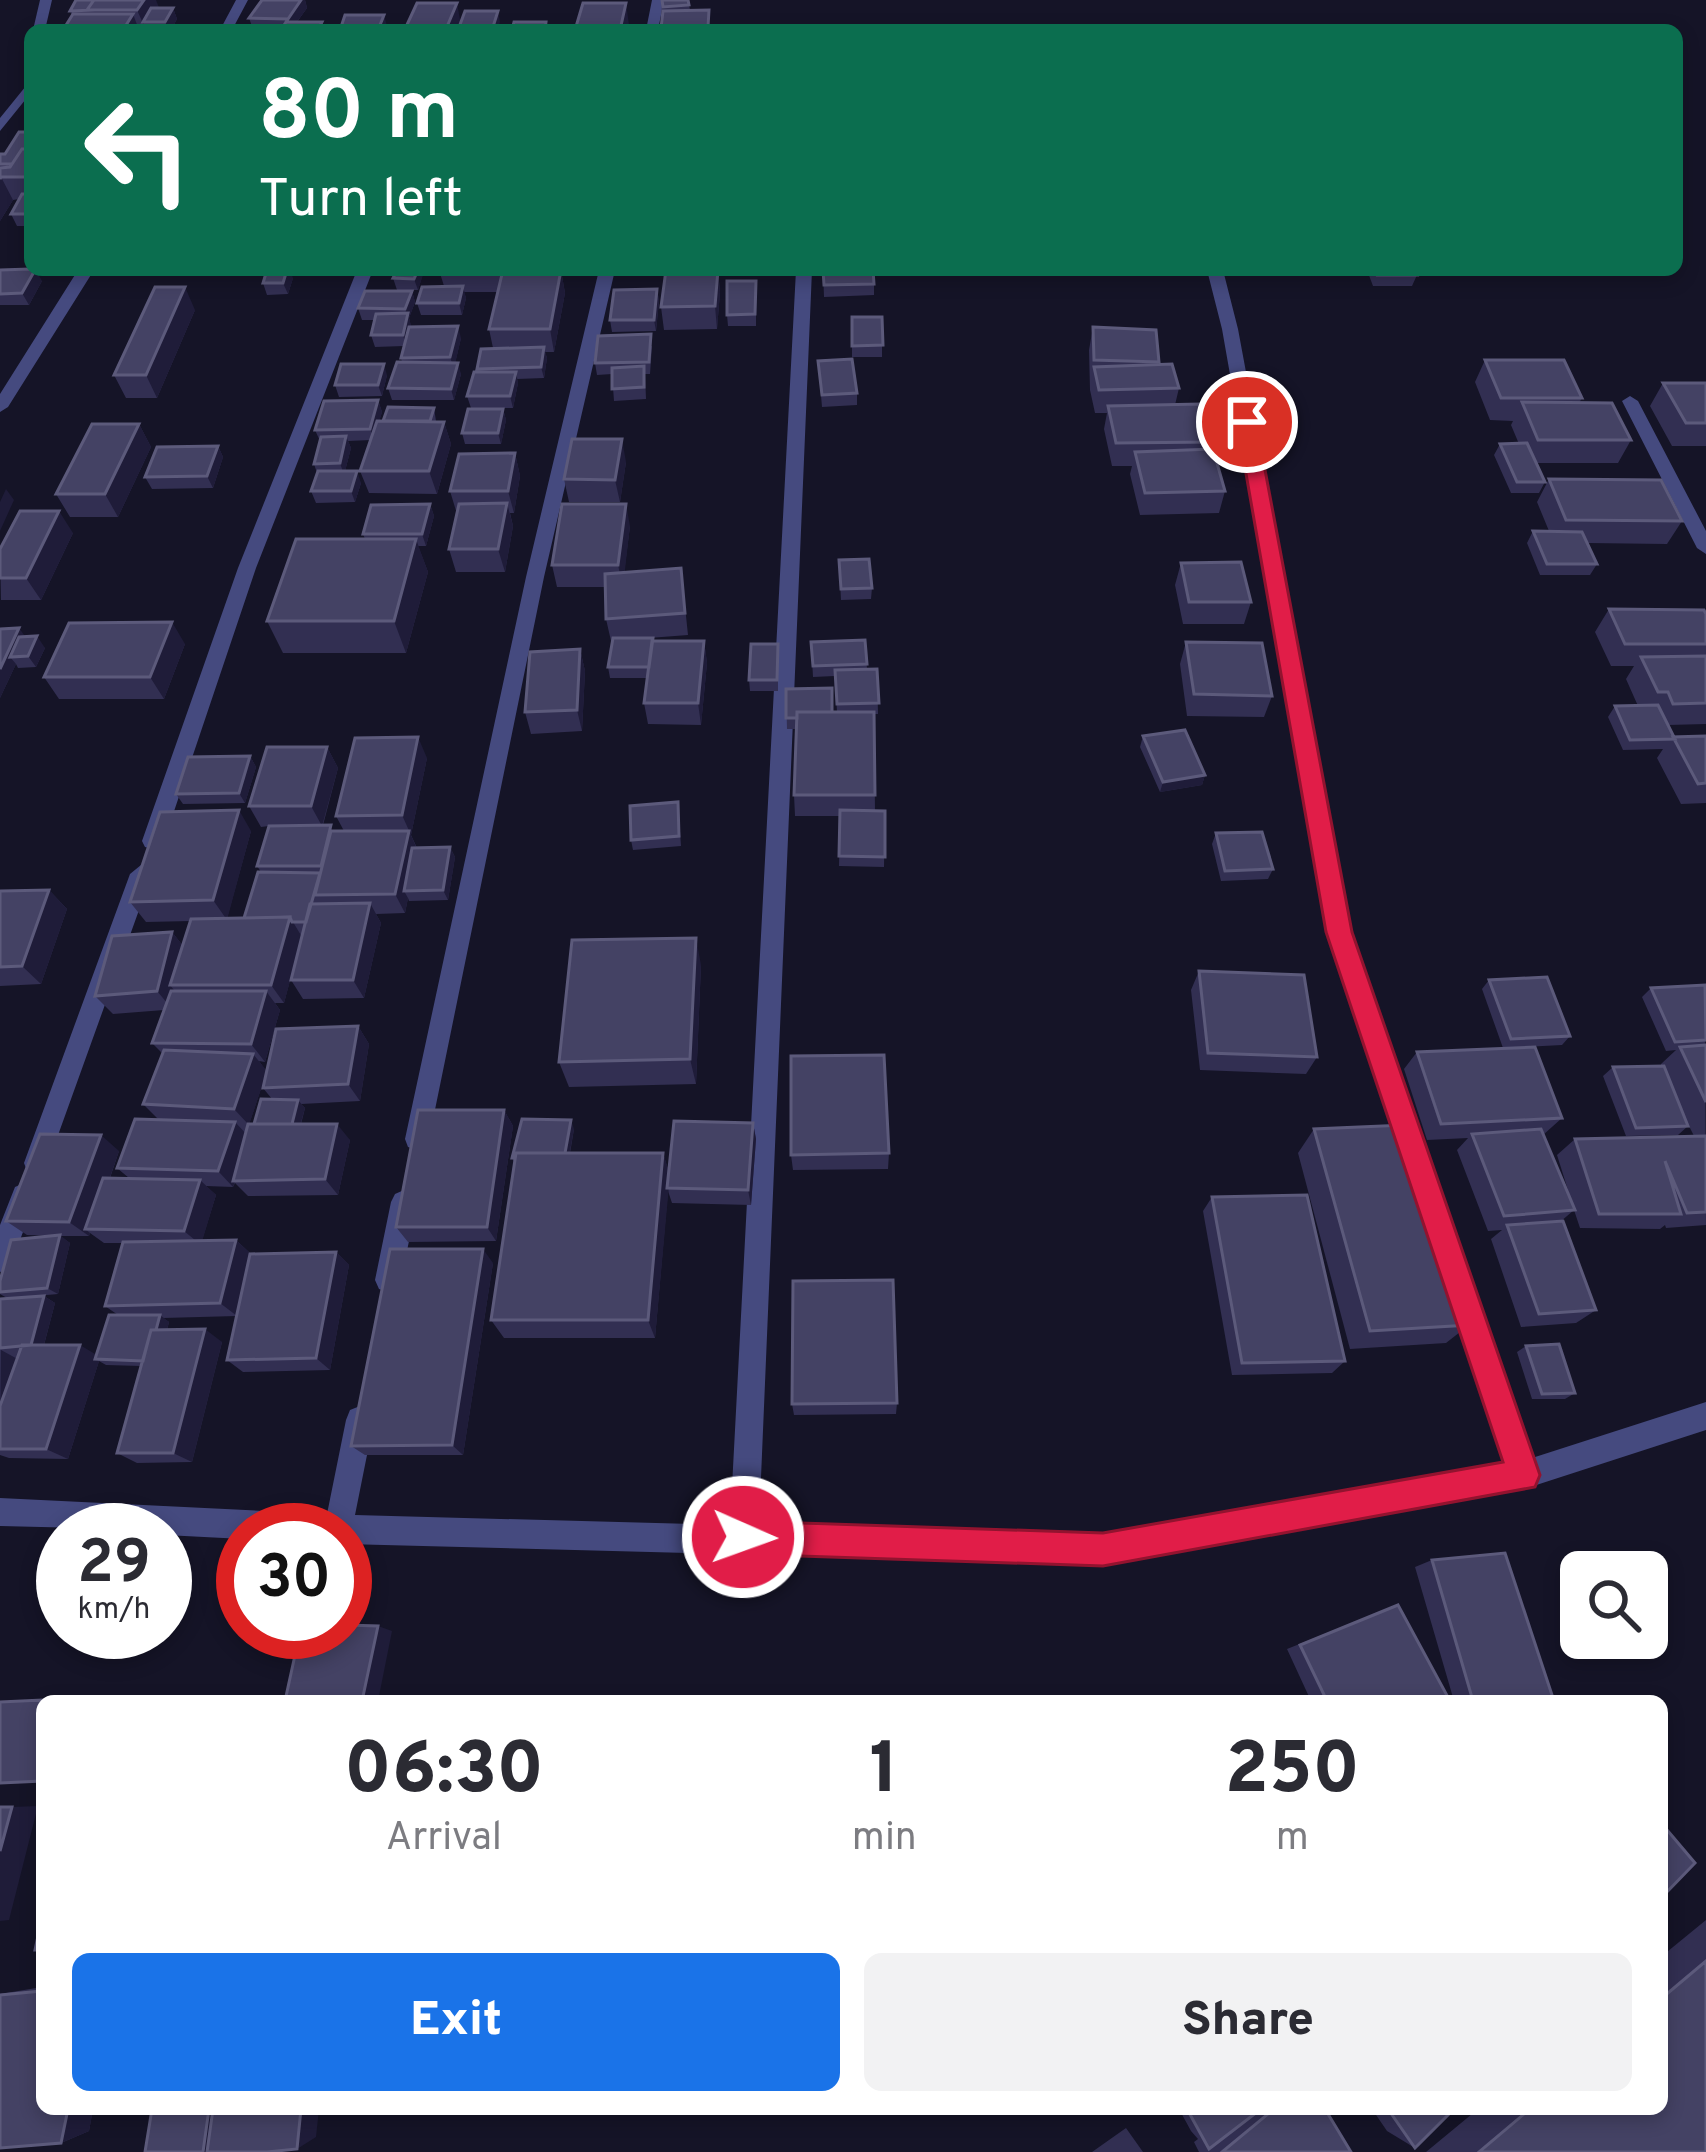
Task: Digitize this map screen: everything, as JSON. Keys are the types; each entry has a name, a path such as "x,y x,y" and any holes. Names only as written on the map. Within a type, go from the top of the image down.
{"street":[{"path":"0,127 24,94"},
{"path":"0,407 82,276"},
{"path":"0,1260 247,568 363,276"},
{"path":"384,1300 536,577 607,276"},
{"path":"743,1537 804,276"},
{"path":"1216,276 1230,329 1339,932 1524,1475"},
{"path":"1630,401 1706,548"},
{"path":"343,1503 366,1391"},
{"path":"372,1530 1103,1549 1524,1475 1706,1416"},
{"path":"0,1512 216,1523"}],"building":[{"path":"76,0 94,0 87,10 95,10 70,11"},
{"path":"94,0 144,0 137,10 87,10"},
{"path":"262,0 301,0 288,19 249,18"},
{"path":"662,0 688,0 689,5 663,7"},
{"path":"417,3 457,3 448,24 407,24"},
{"path":"583,3 626,3 621,24 577,24"},
{"path":"151,8 173,8 165,22 143,22"},
{"path":"709,10 708,24 661,24 663,11"},
{"path":"465,11 498,11 494,24 460,24"},
{"path":"73,14 133,14 127,24 67,24"},
{"path":"345,15 384,15 380,24 342,24"},
{"path":"19,132 24,132 24,149 12,164 0,164 0,154 5,154"},
{"path":"24,149 24,177 0,179 0,168 10,167"},
{"path":"22,194 24,194 24,214 11,214"},
{"path":"24,269 24,276 32,276 22,293 0,294 0,270"},
{"path":"265,276 285,276 283,283 263,283"},
{"path":"502,276 560,276 550,329 489,329"},
{"path":"665,276 718,276 715,306 661,307"},
{"path":"823,276 873,276 874,284 824,285"},
{"path":"727,281 756,281 755,314 727,315"},
{"path":"463,286 459,303 417,303 422,287"},
{"path":"155,287 185,287 146,375 114,375"},
{"path":"657,289 654,320 610,320 614,290"},
{"path":"365,291 412,291 405,309 358,308"},
{"path":"408,313 403,335 371,335 376,314"},
{"path":"852,317 882,317 883,345 852,346"},
{"path":"458,326 450,357 401,358 409,327"},
{"path":"1093,327 1156,330 1159,362 1094,360"},
{"path":"651,334 649,362 595,363 598,336"},
{"path":"544,347 541,367 477,369 481,349"},
{"path":"852,359 857,393 822,395 818,361"},
{"path":"1485,360 1564,360 1582,398 1501,398"},
{"path":"397,362 458,363 451,389 388,388"},
{"path":"341,364 384,364 378,385 335,385"},
{"path":"1172,364 1179,388 1099,390 1094,367"},
{"path":"644,366 644,387 612,389 612,368"},
{"path":"474,372 516,372 510,396 467,396"},
{"path":"1663,383 1706,383 1706,423 1686,423"},
{"path":"378,400 370,429 315,430 324,401"},
{"path":"1522,402 1612,403 1631,440 1538,440"},
{"path":"1200,404 1211,442 1116,443 1108,406"},
{"path":"388,407 434,408 430,421 383,421"},
{"path":"468,409 503,409 498,433 462,433"},
{"path":"377,421 444,422 429,471 360,471"},
{"path":"92,424 139,424 105,494 56,494"},
{"path":"346,436 340,463 314,464 321,437"},
{"path":"572,439 622,439 615,480 564,479"},
{"path":"1527,443 1545,482 1517,482 1500,444"},
{"path":"218,446 207,476 145,477 157,447"},
{"path":"1213,449 1225,491 1145,493 1135,452"},
{"path":"515,453 508,491 450,491 459,454"},
{"path":"318,471 357,471 351,491 311,491"},
{"path":"1549,479 1661,480 1682,521 1566,520"},
{"path":"507,503 498,549 449,549 459,504"},
{"path":"430,504 422,534 363,534 371,505"},
{"path":"562,504 626,504 618,565 552,565"},
{"path":"20,511 59,511 26,578 0,578 0,549"},
{"path":"1533,531 1582,532 1597,564 1547,564"},
{"path":"296,539 416,539 394,621 267,621"},
{"path":"869,559 872,588 841,589 839,560"},
{"path":"1241,562 1251,602 1189,602 1181,563"},
{"path":"681,568 685,613 606,619 605,574"},
{"path":"1609,609 1704,610 1706,644 1625,644"},
{"path":"172,622 150,677 44,677 69,623"},
{"path":"19,628 0,669 0,629"},
{"path":"37,636 28,656 10,657 19,637"},
{"path":"613,638 653,638 649,667 608,667"},
{"path":"865,640 867,664 813,666 811,642"},
{"path":"652,641 704,641 698,703 644,703"},
{"path":"1186,642 1262,643 1272,696 1194,694"},
{"path":"751,644 778,644 777,680 749,680"},
{"path":"580,649 577,710 525,712 530,652"},
{"path":"1706,656 1706,703 1673,704 1668,692 1658,692 1641,657"},
{"path":"877,669 879,703 837,704 835,670"},
{"path":"832,688 832,712 797,712 797,718 786,718 786,689"},
{"path":"1658,705 1675,739 1630,740 1615,706"},
{"path":"797,712 874,712 875,795 794,795"},
{"path":"1185,730 1205,775 1163,782 1143,736"},
{"path":"1706,736 1706,783 1698,784 1673,737"},
{"path":"418,737 402,815 336,816 355,738"},
{"path":"267,747 327,747 311,806 249,806"},
{"path":"250,756 239,793 176,794 188,757"},
{"path":"678,802 679,836 631,840 630,806"},
{"path":"239,810 213,900 130,902 160,812"},
{"path":"840,810 885,811 885,857 839,856"},
{"path":"331,825 321,866 257,866 269,826"},
{"path":"331,831 409,831 395,894 315,895"},
{"path":"1262,832 1273,869 1225,871 1216,833"},
{"path":"450,847 443,890 404,891 412,848"},
{"path":"258,872 320,873 306,922 292,922 290,917 244,918"},
{"path":"49,890 22,966 0,967 0,891"},
{"path":"370,903 353,980 291,980 310,904"},
{"path":"290,917 271,985 170,985 191,919"},
{"path":"172,932 157,991 95,996 112,936"},
{"path":"696,938 690,1059 559,1062 572,940"},
{"path":"1199,971 1304,975 1317,1057 1208,1053"},
{"path":"1547,977 1570,1036 1511,1039 1489,980"},
{"path":"1705,985 1706,1040 1675,1042 1651,988"},
{"path":"171,991 266,991 251,1044 152,1043"},
{"path":"358,1026 348,1084 263,1088 276,1029"},
{"path":"1706,1045 1706,1102 1680,1047"},
{"path":"1535,1047 1562,1118 1441,1124 1417,1052"},
{"path":"164,1050 253,1054 234,1109 143,1104"},
{"path":"884,1055 889,1153 791,1155 791,1056"},
{"path":"1664,1066 1688,1126 1636,1128 1613,1067"},
{"path":"261,1099 298,1100 292,1124 254,1124"},
{"path":"418,1110 504,1110 487,1227 396,1227"},
{"path":"135,1119 235,1122 218,1171 117,1168"},
{"path":"522,1119 571,1120 565,1153 516,1153 512,1158"},
{"path":"674,1121 753,1123 748,1190 667,1188"},
{"path":"248,1124 337,1124 325,1179 233,1181"},
{"path":"1405,1125 1469,1325 1370,1331 1314,1129"},
{"path":"1541,1129 1575,1210 1504,1216 1472,1134"},
{"path":"40,1134 101,1135 69,1222 6,1221"},
{"path":"1706,1136 1706,1212 1687,1213 1665,1161 1681,1214 1599,1214 1575,1139"},
{"path":"516,1153 663,1153 648,1320 491,1320"},
{"path":"103,1178 200,1180 184,1231 85,1229"},
{"path":"1307,1195 1345,1361 1242,1363 1212,1197"},
{"path":"1563,1221 1596,1310 1539,1314 1507,1225"},
{"path":"60,1235 47,1288 0,1292 11,1240"},
{"path":"236,1240 220,1303 105,1306 123,1242"},
{"path":"390,1249 483,1249 452,1445 351,1446"},
{"path":"336,1252 316,1358 227,1360 250,1254"},
{"path":"893,1280 897,1403 792,1404 793,1281"},
{"path":"44,1296 31,1345 0,1348 0,1299"},
{"path":"109,1315 160,1315 143,1361 95,1359"},
{"path":"205,1329 173,1453 117,1453 151,1330"},
{"path":"1559,1344 1575,1393 1542,1394 1526,1346"},
{"path":"22,1345 80,1345 46,1449 0,1449 0,1406"},
{"path":"1505,1553 1552,1695 1471,1695 1432,1560"},
{"path":"1398,1605 1447,1695 1324,1695 1300,1645"},
{"path":"294,1659 371,1659 363,1695 286,1695"},
{"path":"36,1700 36,1781 0,1783 0,1702"},
{"path":"0,1807 12,1807 0,1851"},
{"path":"1668,1831 1695,1863 1668,1891"},
{"path":"1706,1961 1706,2152 1479,2152 1523,2115 1668,2115 1668,1993"},
{"path":"36,1992 36,2115 67,2115 61,2143 0,2148 0,1995"},
{"path":"151,2115 208,2115 203,2152 145,2152"},
{"path":"212,2115 300,2115 297,2149 207,2152"},
{"path":"1190,2115 1253,2115 1209,2149"},
{"path":"1267,2115 1329,2115 1351,2152 1222,2152"},
{"path":"1392,2115 1448,2115 1415,2148"}],"route":[{"path":"743,1537 1103,1549 1524,1475 1339,932 1247,422"}]}
